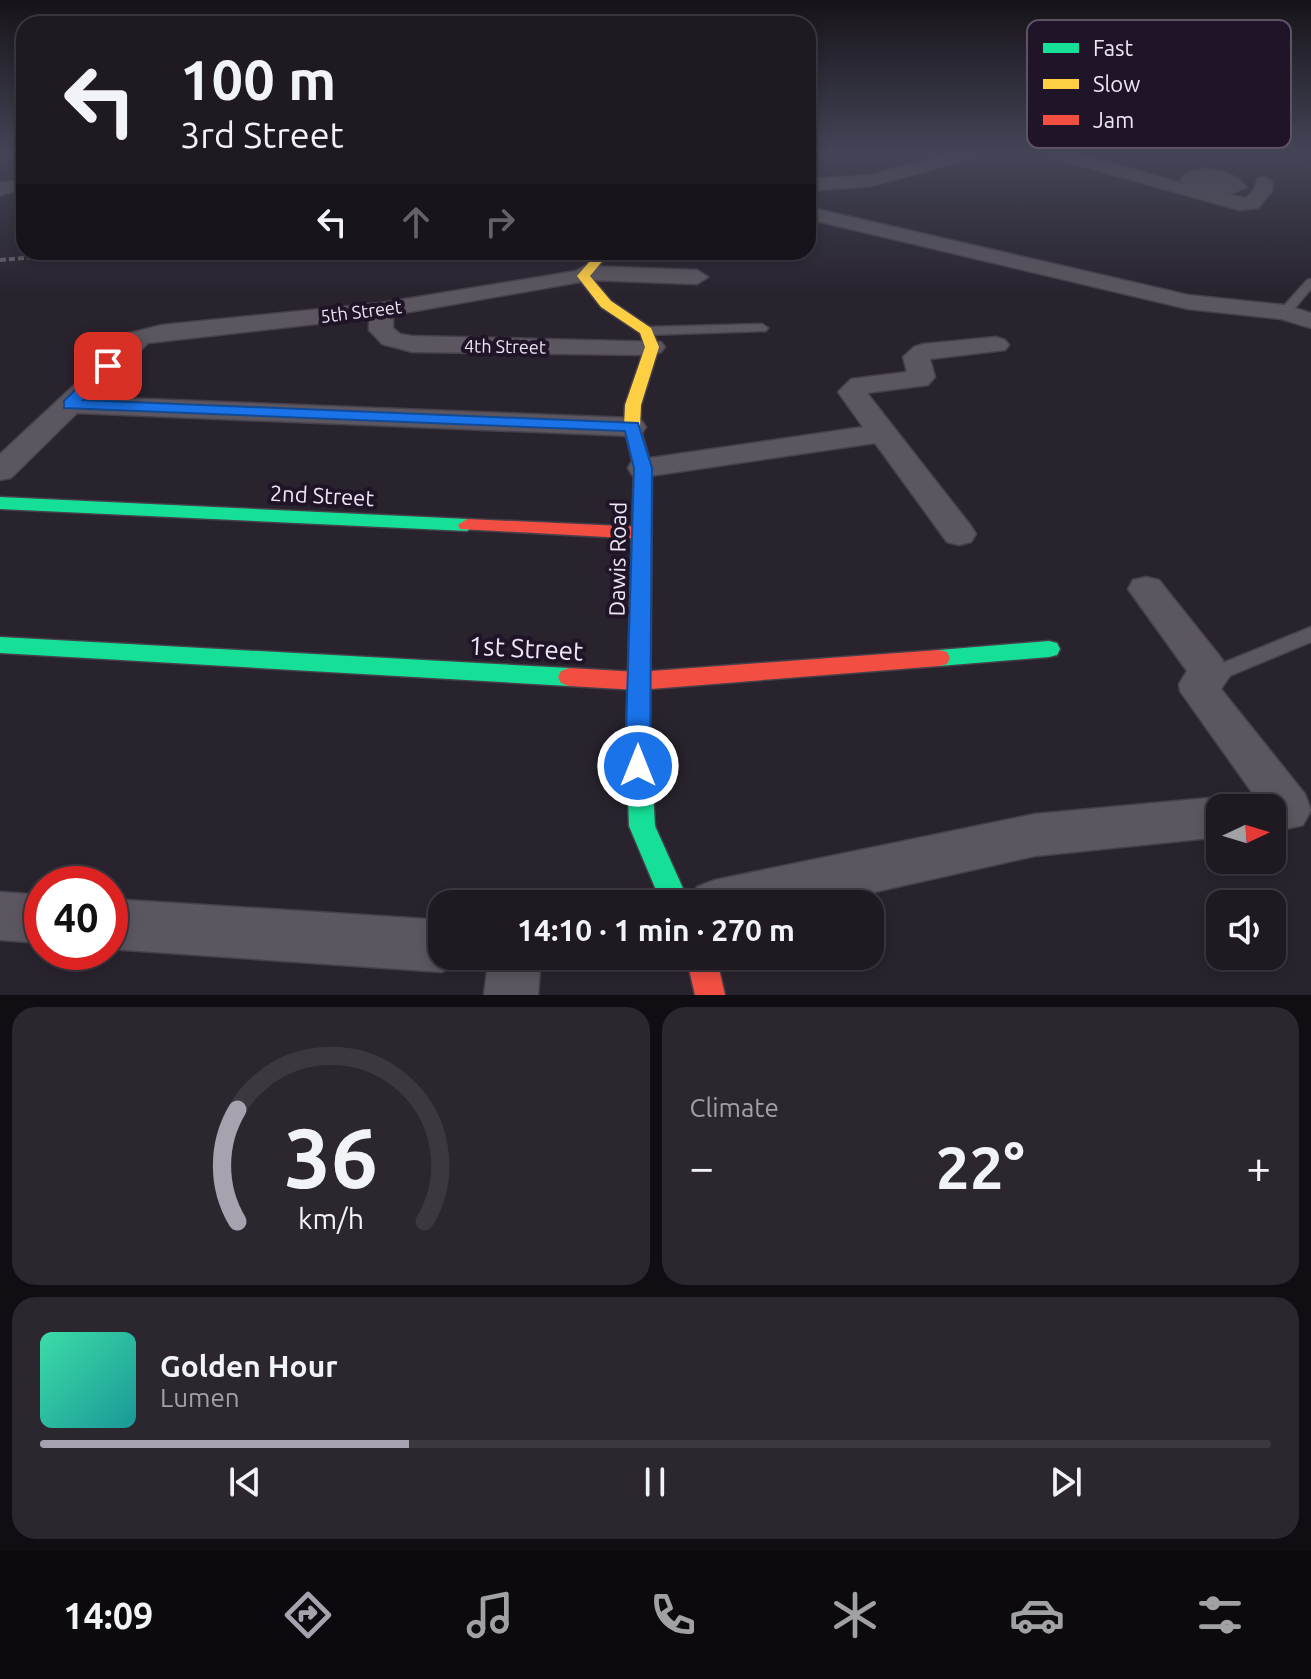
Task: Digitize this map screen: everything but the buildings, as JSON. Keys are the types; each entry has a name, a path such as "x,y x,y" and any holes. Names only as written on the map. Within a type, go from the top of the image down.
{"street":[{"path":"1232,200 1248,205 1253,200"},
{"path":"816,215 1188,302 1285,312 1311,321"},
{"path":"597,260 584,275 606,304 649,339"},
{"name":"5th Street","path":"70,404 139,338 162,332 381,310 584,275 697,277"},
{"name":"4th Street","path":"381,310 381,330 391,339 412,344 649,339"},
{"name":"Dawis Road","path":"649,339 633,405 632,427 643,468 638,766 642,826 670,890"},
{"path":"959,534 852,392 855,387 919,379 922,377 916,357 923,352 996,345"},
{"path":"0,471 70,404 632,427"},
{"path":"643,468 880,433"},
{"name":"2nd Street","path":"0,503 643,533"},
{"path":"1146,589 1202,660 1210,676 1199,684 1200,691 1278,794"},
{"name":"1st Street","path":"0,645 638,681 1049,649"},
{"path":"780,890 1035,835 1206,818"},
{"path":"0,916 24,918"},
{"path":"128,925 428,945"},
{"path":"511,995 514,970"},
{"path":"704,970 710,995"}],"lane":[{"path":"1285,312 1311,282"},
{"path":"649,339 762,328"},
{"path":"1210,676 1311,634"}],"traffic: fast":[{"path":"0,503 467,525"},
{"path":"0,645 569,677"},
{"path":"939,658 1049,649"},
{"path":"638,739 642,826 670,890"}],"traffic: slow":[{"path":"597,260 583,276 606,304 646,331 652,347 633,405 632,427 643,468 638,739"}],"traffic: jam":[{"path":"467,525 643,533"},
{"path":"569,677 638,681 939,658"},
{"path":"704,970 710,995"}],"route":[{"path":"108,366 70,404 632,427 643,468 638,766"}]}
